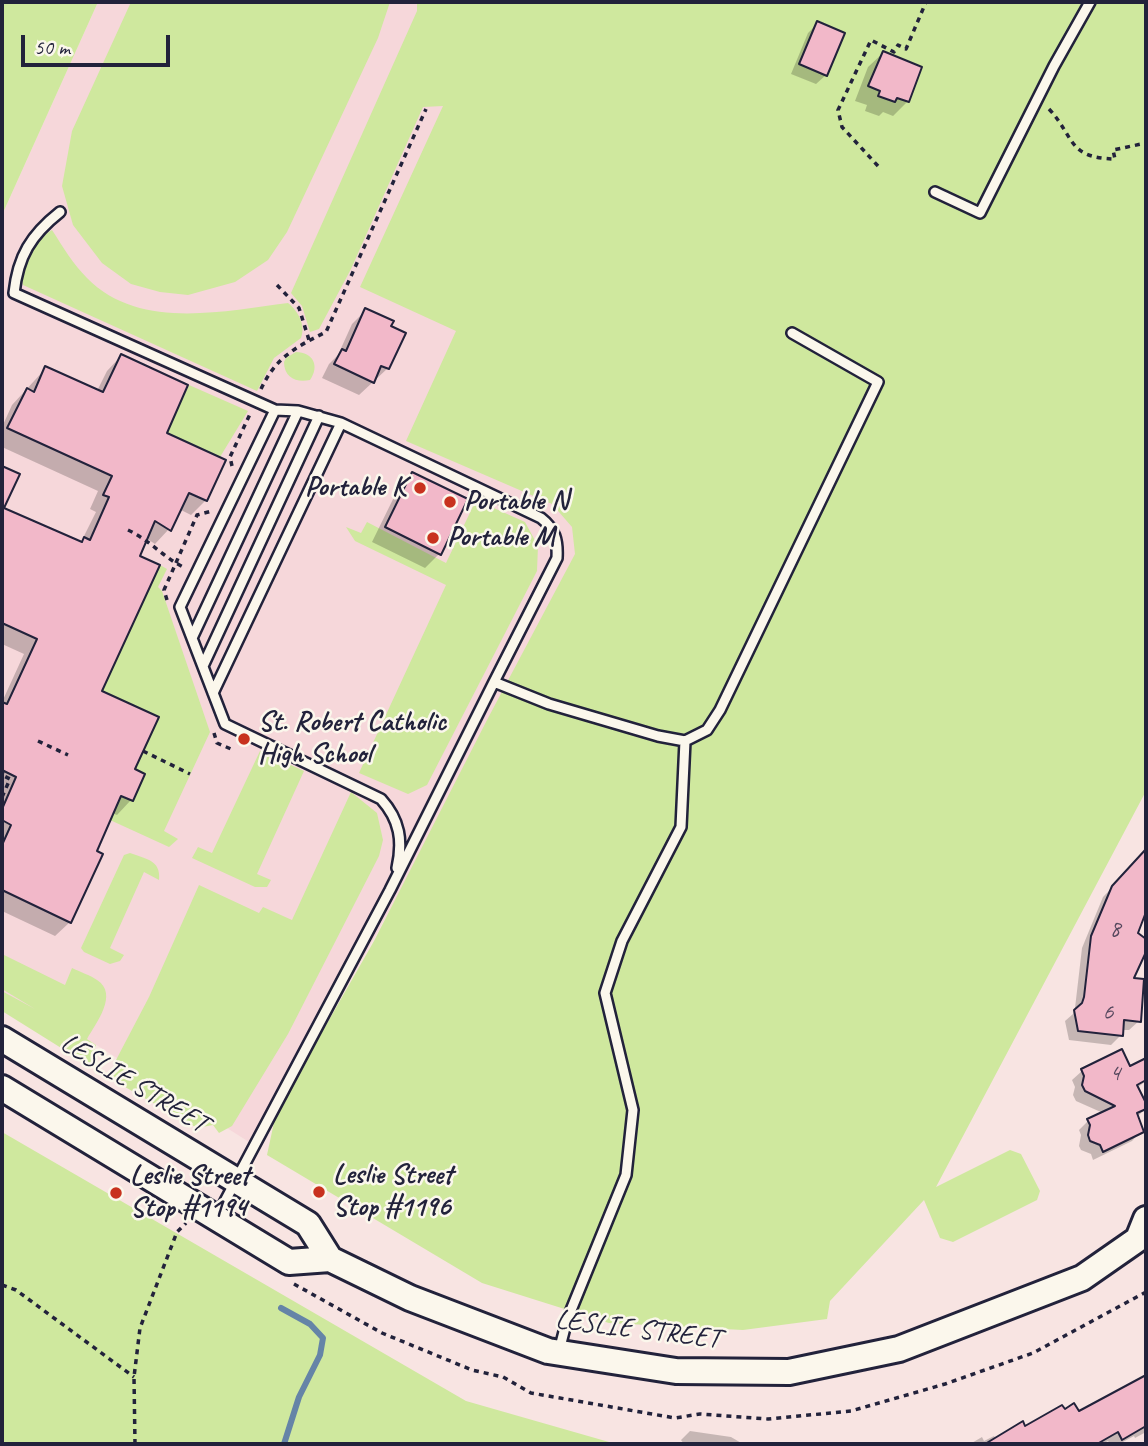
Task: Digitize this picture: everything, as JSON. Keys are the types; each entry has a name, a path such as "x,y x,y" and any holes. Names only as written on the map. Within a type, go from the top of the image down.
{"main road":[{"name":"LESLIE STREET","path":"2,1039 308,1224 330,1259 410,1298 558,1353 676,1371 789,1372 899,1349 1082,1278 1143,1232"},
{"path":"2,1088 289,1262 330,1259"}],"lane":[{"path":"935,192 981,214 1038,97 1090,2"},
{"path":"60,212 44,225 23,253 17,268 14,293 275,410 298,411 341,423 541,518 549,524 558,539 557,558 390,890 215,1219"},
{"path":"494,682 549,704 659,736 685,741 707,730 720,710 878,382 792,333"},
{"path":"275,410 180,607 225,724 360,787 386,805 398,825 401,840 400,856 390,890"},
{"path":"192,638 298,411"},
{"path":"203,666 319,416"},
{"path":"213,693 341,423"},
{"path":"558,1353 567,1320 626,1175 633,1110 605,993 622,941 681,827 685,741"}],"path":[{"path":"878,166 842,127 838,110 871,40 894,52 898,45 906,49 926,2"},
{"path":"1038,97 1054,114 1079,152 1100,159 1115,159 1113,150 1146,144"},
{"path":"277,285 299,308 309,340"},
{"path":"128,530 147,539"},
{"path":"38,741 68,755"},
{"path":"143,751 190,774"},
{"path":"2,797 10,779 2,775 3,771"},
{"path":"135,1444 134,1377 140,1328 177,1232 188,1222"},
{"path":"2,1285 16,1290 134,1377"}],"shaded area":[{"name":"St. Robert Catholic High School","path":"98,2 608,2 598,538 276,1113 260,1149 87,1039 2,991 2,215"}],"green space":[{"path":"2,2 98,2 2,215"},
{"path":"131,2 390,2 378,38 287,232 268,260 235,282 188,295 160,292 131,284 102,263 73,225 62,186 72,131"},
{"path":"417,2 1146,2 1146,791 936,1187 1010,1150 1021,1154 1040,1191 1037,1200 953,1242 940,1238 924,1200 830,1301 827,1319 743,1330 609,1323 482,1283 267,1155 276,1113 374,941 575,554 572,527 552,504 406,441 456,331 360,287 443,106 423,107 351,269 319,329 310,332 302,306 291,293 417,11"},
{"path":"52,230 87,278 108,295 131,305 156,311 210,313 288,303 300,319 301,338 274,358 257,391 23,285 23,268 28,253 38,240"},
{"path":"296,352 307,354 313,361 314,370 310,380 296,380 286,372 286,358"},
{"path":"189,385 248,411 220,457 167,433"},
{"path":"476,500 525,522 538,546 537,571 427,785 408,794 359,773 446,585 355,541 346,527 361,533 367,522 446,563"},
{"path":"160,565 167,569 158,587 162,591 210,732 164,831 178,839 169,847 110,820 121,796 133,801 145,774 135,769 158,717 102,691"},
{"path":"260,751 304,771 257,874 271,880 267,887 255,887 192,858 198,847 212,853"},
{"path":"351,792 377,813 383,840 379,856 288,1034 232,1126 219,1133 213,1125 197,1128 111,1079 116,1060 149,997 199,885 259,913 263,907 292,920"},
{"path":"130,853 155,864 159,880 144,872 110,948 124,955 120,961 110,964 81,948 124,855"},
{"path":"2,954 65,985 72,968 94,978 103,986 106,993 104,1009 87,1039 96,1045 90,1066 2,1011 2,991 35,1009 2,989"},
{"path":"2,1132 466,1401 616,1444 2,1444"}],"building":[{"path":"817,21 845,33 827,76 799,64"},
{"path":"883,51 922,67 909,102 897,98 895,102 878,96 880,91 868,86"},
{"path":"365,308 394,321 391,326 406,333 389,369 381,366 374,383 334,364 342,349 346,351"},
{"path":"121,354 188,385 167,433 226,460 207,501 189,493 171,531 155,521 140,556 160,565 102,691 159,717 135,769 145,774 133,801 121,796 97,851 103,854 71,923 2,890 2,845 11,825 2,820 2,809 16,777 2,770 2,702 7,704 37,639 2,623 2,466 20,474 4,508 82,542 84,537 90,540 109,497 103,495 112,476 7,428 27,388 34,392 45,366 103,392"},
{"path":"412,472 468,499 441,555 385,527"},
{"path":"1146,849 1146,912 1138,933 1146,939 1146,952 1134,978 1144,979 1141,1022 1124,1020 1123,1036 1078,1031 1074,1010 1084,997 1091,936 1112,886"},
{"path":"1122,1049 1130,1066 1146,1058 1146,1080 1137,1085 1146,1103 1146,1109 1137,1113 1144,1132 1103,1152 1100,1145 1090,1141 1090,1125 1087,1119 1115,1106 1085,1091 1081,1069"},
{"path":"1146,1375 1146,1426 1122,1440 1118,1432 1097,1444 985,1444 1023,1421 1025,1426 1062,1405 1065,1409 1074,1403 1079,1411"}],"waterway":[{"path":"281,1308 310,1324 323,1338 320,1355 299,1397 284,1444"}],"place":[{"name":"Portable K","path":"420,488"},
{"name":"Portable N","path":"450,502"},
{"name":"Portable M","path":"433,538"},
{"name":"St. Robert Catholic High School","path":"244,739"},
{"name":"Leslie Street Stop #1196","path":"319,1192"},
{"name":"Leslie Street Stop #1194","path":"116,1193"}]}
